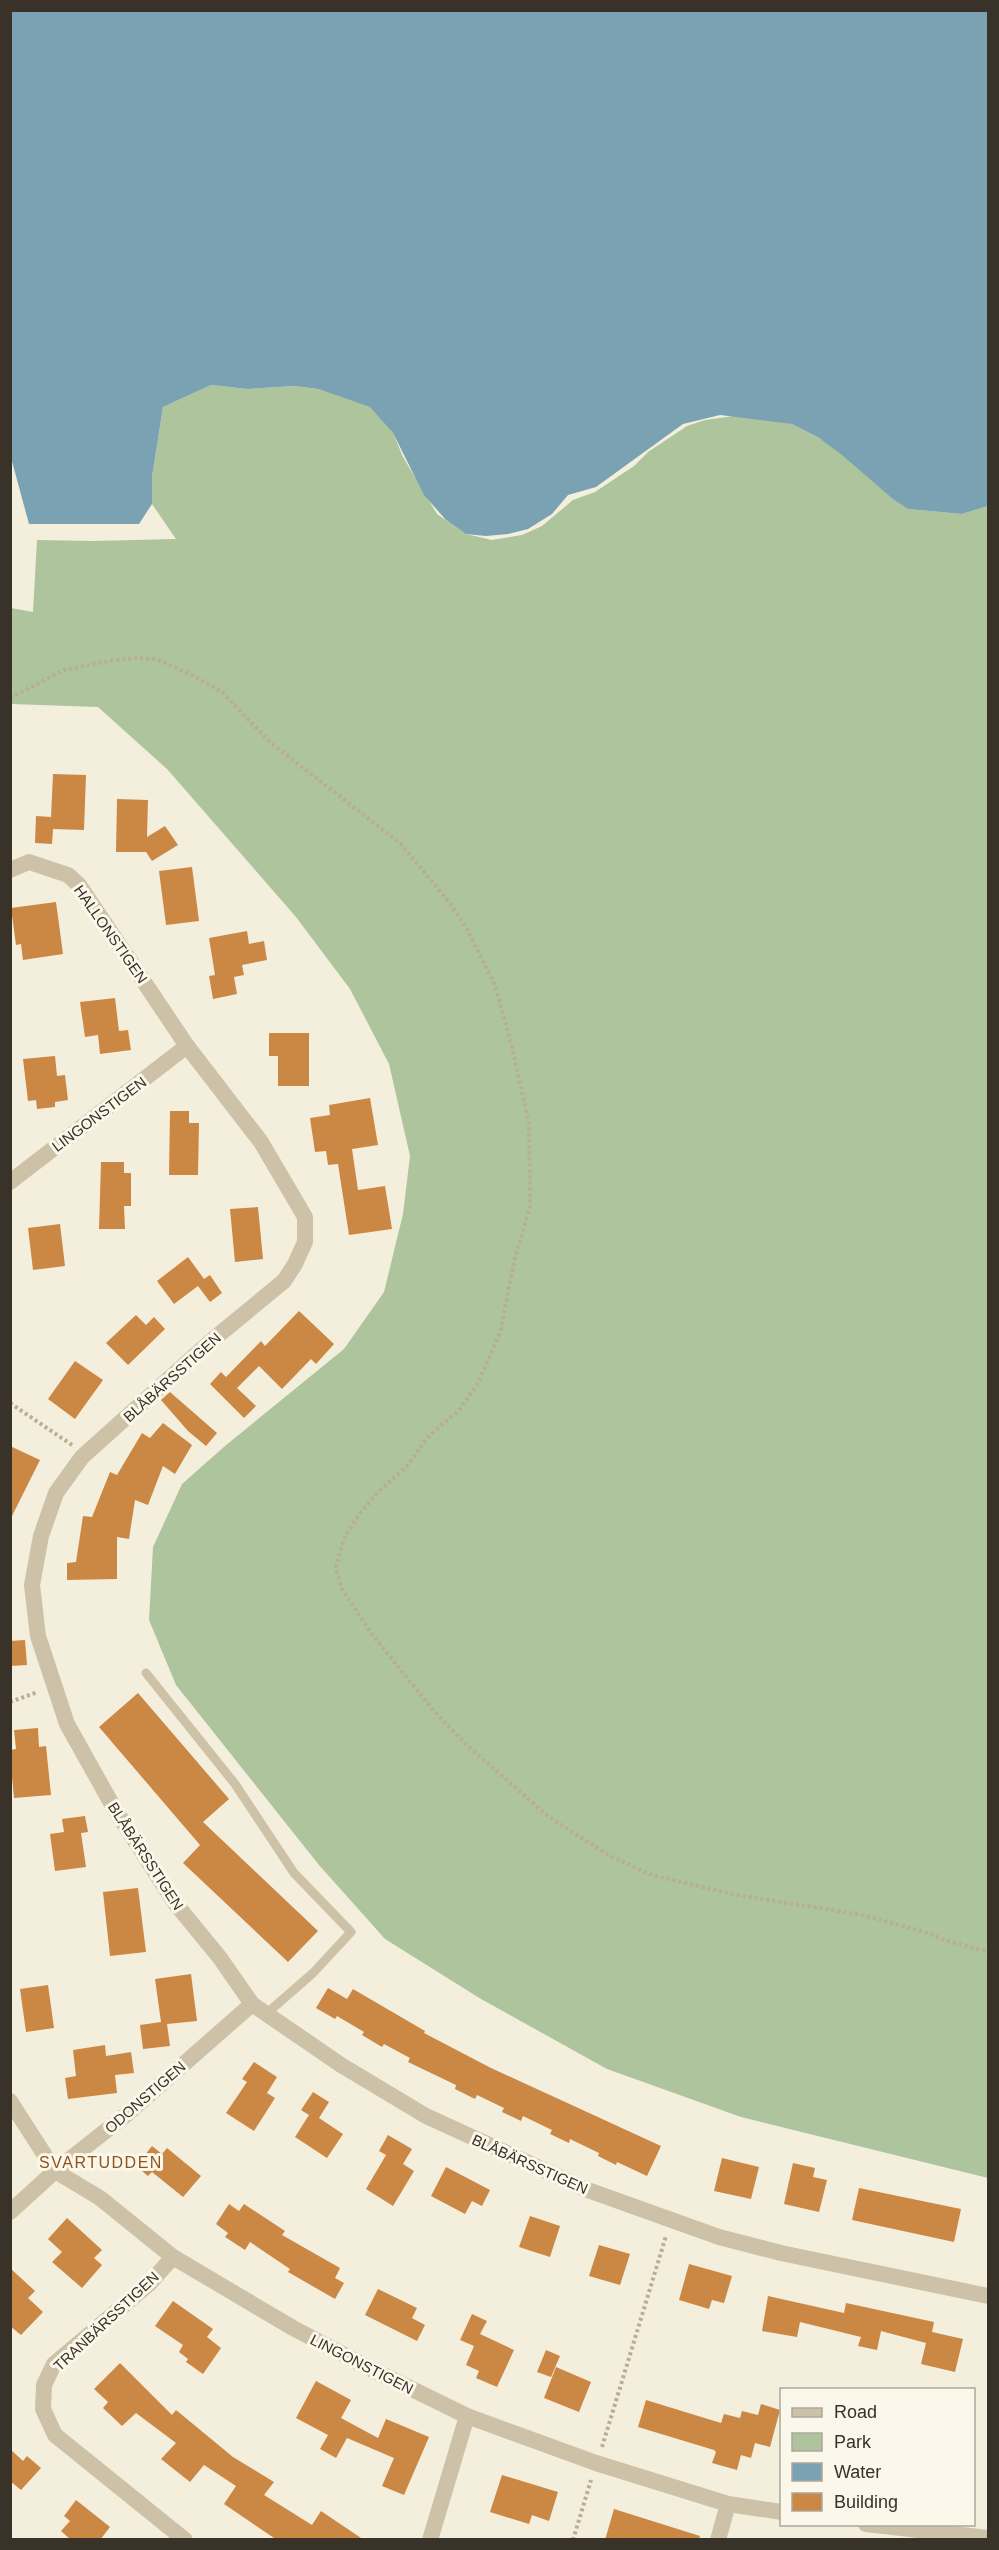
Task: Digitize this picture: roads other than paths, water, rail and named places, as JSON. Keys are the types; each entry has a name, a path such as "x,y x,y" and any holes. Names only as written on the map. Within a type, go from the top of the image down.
{"street":[{"name":"HALLONSTIGEN","path":"10,870 29,862 68,874 79,885 188,1046"},
{"name":"LINGONSTIGEN","path":"10,1182 188,1046"},
{"name":"BLÅBÄRSSTIGEN","path":"188,1046 261,1142 305,1216 305,1242 284,1281 210,1342 86,1454 56,1493 41,1536 32,1585 38,1636 67,1724 114,1808 175,1903 220,1958 252,2004 341,2065 426,2116 585,2189 719,2237 781,2253 988,2296"},
{"name":"ODONSTIGEN","path":"10,2212 55,2171 127,2114 252,2004"},
{"name":"LINGONSTIGEN","path":"10,2101 55,2171 100,2199 173,2257 293,2328 467,2416 596,2463 728,2504 780,2512"},
{"name":"TRANBÄRSSTIGEN","path":"173,2257 149,2284 54,2364 44,2385 43,2409 55,2435 185,2540"},
{"path":"430,2540 467,2416"},
{"path":"718,2540 728,2504"},
{"path":"883,2526 988,2538"}],"lane":[{"path":"146,1673 235,1784 294,1873 351,1932 313,1973 266,2014"}],"water":[{"path":"10,11 988,11 988,506 962,514 908,509 819,438 792,424 720,415 683,424 596,487 568,495 552,514 528,529 486,536 466,534 446,520 424,495 393,433 370,407 318,389 295,386 248,389 211,385 163,407 152,477 152,504 139,524 29,524 10,454"}],"district":[{"name":"SVARTUDDEN","path":"101,2162"}]}
